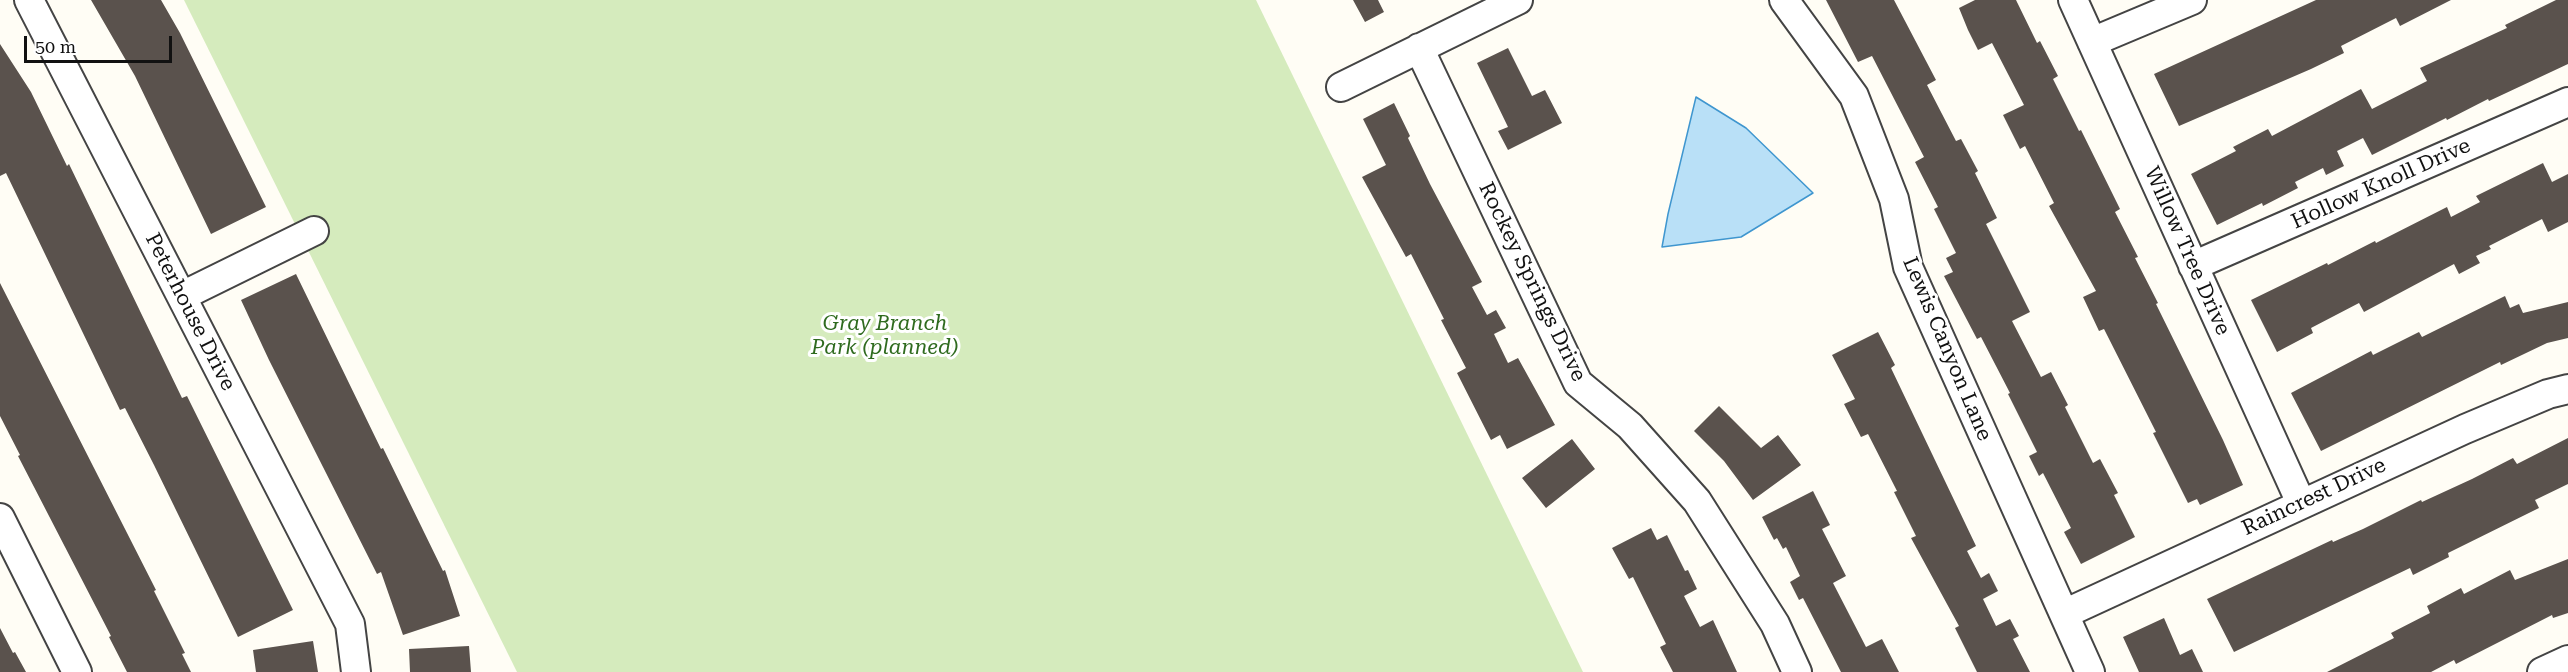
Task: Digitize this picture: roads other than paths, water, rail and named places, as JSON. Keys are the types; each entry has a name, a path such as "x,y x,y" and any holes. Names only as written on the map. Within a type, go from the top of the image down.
{"street":[{"name":"Peterhouse Drive","path":"29,0 350,624 356,672"},
{"path":"1341,87 1518,0"},
{"name":"Lewis Canyon Lane","path":"1784,0 1854,96 1894,199 1908,267 2090,672"},
{"name":"Willow Tree Drive","path":"2073,0 2301,503"},
{"path":"2092,42 2192,0"},
{"name":"Rockey Springs Drive","path":"1419,48 1578,383 1630,426 1697,501 1775,624 1797,672"},
{"name":"Hollow Knoll Drive","path":"2193,266 2568,102"},
{"path":"182,296 314,231"},
{"name":"Raincrest Drive","path":"2064,614 2465,429 2548,394 2568,389"},
{"path":"0,518 77,672"},
{"path":"2542,672 2568,660"}],"water":[{"path":"1696,97 1746,128 1813,193 1741,237 1662,247 1668,214"}],"park label":[{"name":"Gray Branch Park (planned)","path":"885,336"}]}
